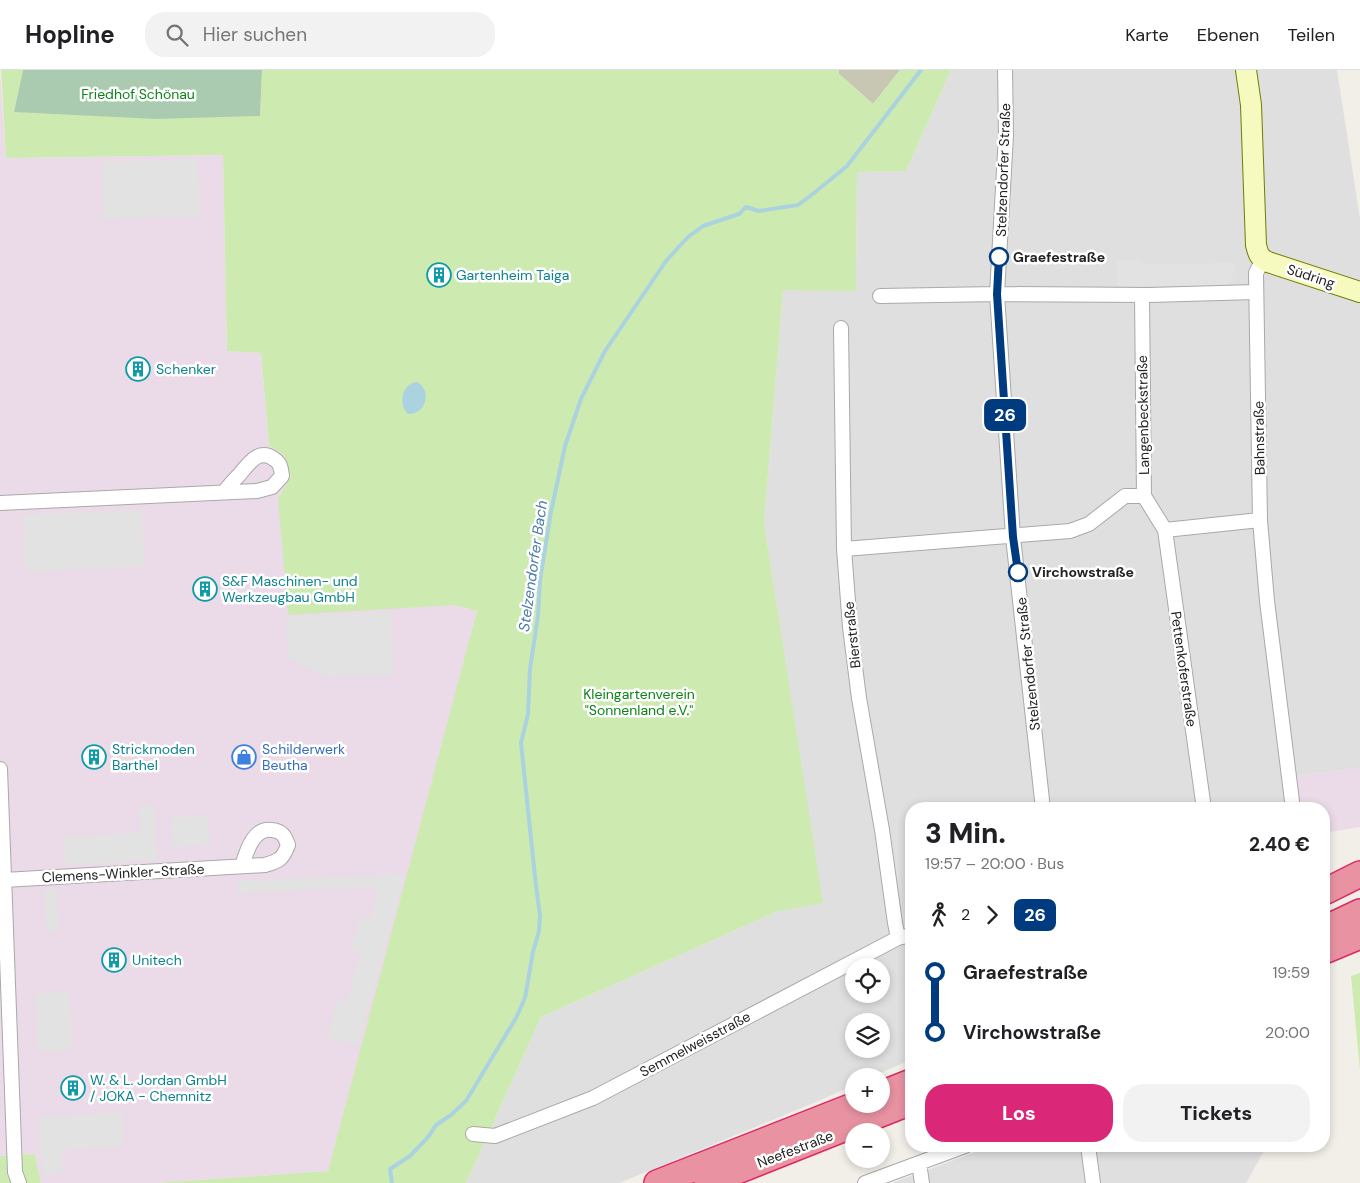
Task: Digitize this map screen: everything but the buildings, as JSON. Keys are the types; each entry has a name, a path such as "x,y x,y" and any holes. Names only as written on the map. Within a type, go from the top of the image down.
{"highway":[{"path":"1330,889 1360,874"},
{"path":"1330,907 1360,894"},
{"path":"1330,926 1360,912"},
{"path":"1330,948 1360,936"},
{"path":"890,1090 905,1084"},
{"name":"Neefestraße","path":"707,1183 905,1104"},
{"name":"Neefestraße","path":"658,1183 845,1109"}],"street":[{"name":"Stelzendorfer Straße","path":"1005,70 1006,135 997,294 1013,537 1042,802"},
{"path":"1246,70 1251,106 1256,245 1258,254 1263,259"},
{"name":"Südring","path":"1263,259 1360,292"},
{"name":"Bahnstraße","path":"1263,259 1256,273 1260,520 1267,600 1292,802"},
{"path":"880,296 997,294 1142,295 1256,292"},
{"name":"Langenbeckstraße","path":"1142,295 1144,496"},
{"name":"Bierstraße","path":"841,328 844,549 850,628 859,698 882,830 895,922 905,937"},
{"path":"0,502 224,492"},
{"path":"844,549 1070,532 1089,524 1125,496 1144,496 1165,530 1260,520"},
{"name":"Pettenkoferstraße","path":"1165,530 1203,802"},
{"path":"0,769 15,1179"},
{"name":"Clemens-Winkler-Straße","path":"4,880 242,866"},
{"name":"Semmelweisstraße","path":"473,1134 495,1136 593,1098 905,937"},
{"path":"865,1183 949,1152"},
{"path":"1089,1152 1093,1183"},
{"path":"919,1163 922,1183"}],"shaded area":[{"path":"0,70 6,158 223,155 227,351 261,353 269,446 284,455 291,477 278,498 454,605 477,611 413,867 328,1171 156,1183 41,1183 35,1154 0,1156"},
{"path":"839,70 900,70 873,104 839,74"},
{"path":"951,70 1337,70 1360,219 1360,768 1289,777 1292,802 905,802 905,1063 890,1069 845,1068 845,1089 619,1183 466,1183 541,1017 776,912 822,903 764,523 783,290 856,290 857,172 906,171"},
{"path":"197,159 200,217 103,219 102,162"},
{"path":"1117,260 1139,260 1144,264 1235,263 1234,273 1227,286 1117,286"},
{"path":"142,510 144,566 26,572 23,515"},
{"path":"391,612 394,675 326,677 288,658 286,617"},
{"path":"1360,768 1360,827 1330,832 1330,802 1292,802 1289,777"},
{"path":"155,805 157,860 66,865 63,837 141,833 139,806"},
{"path":"208,815 210,845 172,846 171,818"},
{"path":"382,872 404,877 358,1045 328,1038 337,1001 347,1003 361,952 351,949 360,917 370,919 379,887 239,893 238,880 380,876"},
{"path":"57,889 59,931 47,932 44,890"},
{"path":"69,992 72,1050 38,1052 35,994"},
{"path":"123,1113 124,1146 62,1150 63,1173 43,1175 39,1117"},
{"path":"976,1152 1264,1152 1246,1183 892,1183"}],"green space":[{"name":"Kleingartenverein \"Sonnenland e.V.\"","path":"1,70 23,70 14,112 260,116 262,70 839,70 839,74 873,104 900,70 951,70 906,171 857,172 856,291 783,290 764,523 823,903 776,912 541,1017 466,1183 156,1183 328,1171 477,611 454,605 288,615 278,498 291,477 284,455 269,446 261,353 227,351 223,155 6,158"},
{"name":"Friedhof Schönau","path":"23,70 262,70 260,116 156,119 14,112"},
{"path":"1360,973 1360,1070 1351,976"},
{"path":"35,1154 41,1183 0,1183 0,1156"}],"water":[{"path":"417,382 425,390 425,401 420,410 408,414 402,400 404,391 407,387"}],"waterway":[{"name":"Stelzendorfer Bach","path":"392,1183 390,1169 410,1156 429,1136 436,1125 451,1115 466,1101 516,1018 525,998 533,952 539,931 540,915 521,743 528,714 530,669 538,616 540,580 551,512 565,446 581,399 605,351 666,261 688,237 703,226 739,214 746,207 759,211 798,205 847,166 921,70"}],"bus line":[{"name":"26","path":"999,257 997,294 1013,537 1018,572"}],"place":[{"name":"Graefestraße","path":"999,257"},
{"name":"Gartenheim Taiga","path":"439,275"},
{"name":"Schenker","path":"138,369"},
{"name":"Virchowstraße","path":"1018,572"},
{"name":"S&F Maschinen- und Werkzeugbau GmbH","path":"205,589"},
{"name":"Strickmoden Barthel","path":"94,757"},
{"name":"Schilderwerk Beutha","path":"244,757"},
{"name":"Unitech","path":"114,960"},
{"name":"W. & L. Jordan GmbH / JOKA - Chemnitz","path":"73,1088"}]}
